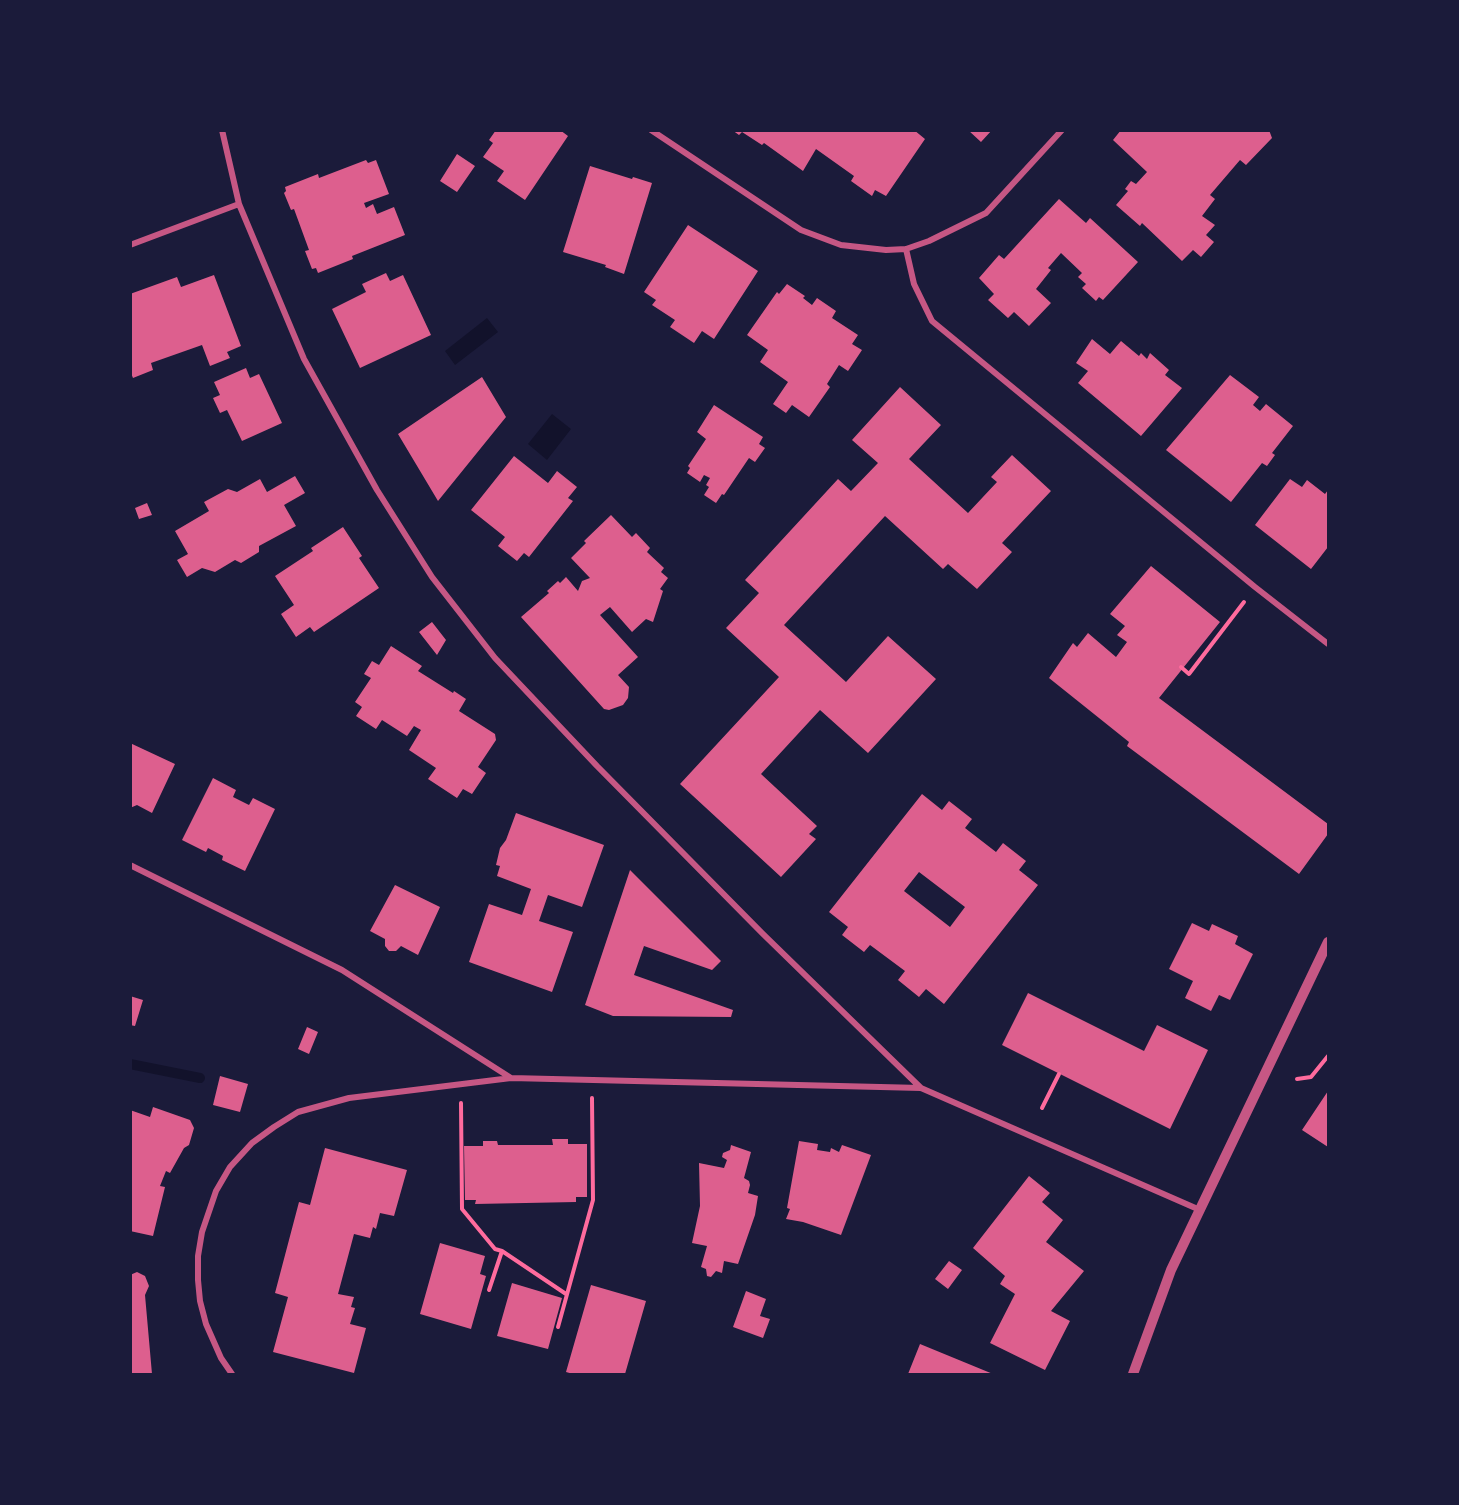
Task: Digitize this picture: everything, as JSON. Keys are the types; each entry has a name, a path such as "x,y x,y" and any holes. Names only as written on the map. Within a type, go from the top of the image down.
{"street":[{"path":"222,130 239,204 304,359 378,490 432,577 495,658 597,766 763,934 921,1088 1200,1210"},
{"path":"651,130 801,230 841,245 886,250 906,249 929,242 986,213 1062,130"},
{"path":"130,245 239,204"},
{"path":"906,249 914,284 932,321 1245,579 1329,644"},
{"path":"130,865 342,970 511,1078"},
{"path":"1133,1374 1171,1270 1329,942"},
{"path":"232,1374 221,1358 200,1301 198,1256 202,1232 216,1191 230,1167 252,1143 298,1113 349,1098 511,1078 921,1088"}],"path":[{"path":"1181,667 1189,674 1248,596"},
{"path":"1297,1079 1311,1077 1329,1056"},
{"path":"1042,1108 1059,1074"},
{"path":"558,1327 593,1200 592,1079"},
{"path":"461,1084 462,1209 495,1249 566,1294"},
{"path":"489,1290 501,1251"}],"shaded area":[{"path":"487,318 498,332 455,365 445,351"},
{"path":"552,414 571,429 547,460 528,444"}],"building":[{"path":"496,130 560,130 568,136 525,200 497,181 504,171 483,157 493,143 489,140"},
{"path":"732,130 914,130 925,139 886,196 875,190 872,196 851,181 854,176 816,149 803,171 764,143 762,145 742,132 739,135"},
{"path":"968,130 992,130 981,142"},
{"path":"1121,130 1269,130 1272,138 1246,165 1240,160 1210,195 1215,199 1202,216 1215,225 1206,235 1214,242 1201,257 1193,250 1182,261 1142,223 1140,226 1116,205 1128,191 1125,189 1131,181 1136,184 1147,172 1113,140"},
{"path":"457,154 475,166 457,192 440,181"},
{"path":"366,160 368,163 376,160 389,194 364,203 366,208 373,204 377,214 394,207 405,235 352,256 353,259 318,273 316,268 312,269 305,251 309,250 294,209 291,210 284,193 285,187 318,174 319,178"},
{"path":"590,166 652,183 624,274 605,267 606,265 563,252"},
{"path":"1059,199 1086,223 1090,218 1138,262 1103,300 1099,297 1096,301 1082,288 1086,284 1078,277 1082,273 1061,253 1048,268 1051,270 1036,289 1051,303 1029,326 1014,312 1008,318 988,300 994,294 979,278 999,255 1004,259"},
{"path":"688,225 758,271 714,339 702,331 694,343 670,327 675,320 652,305 656,300 644,292"},
{"path":"386,273 390,281 403,275 431,335 360,368 332,309 366,292 362,284"},
{"path":"214,275 241,346 227,352 230,358 210,366 202,345 151,363 153,370 133,378 130,371 130,294 177,277 181,287"},
{"path":"787,284 805,296 803,298 812,305 817,298 836,311 832,318 858,335 852,344 862,350 848,371 839,365 827,384 830,387 809,417 792,405 786,413 773,404 788,382 760,362 768,350 747,335 777,292 779,294"},
{"path":"1092,339 1110,354 1121,341 1139,356 1141,353 1147,359 1150,353 1169,370 1165,375 1182,388 1141,436 1078,383 1088,371 1076,363"},
{"path":"246,368 250,378 259,374 282,423 242,441 227,410 220,413 213,398 220,395 214,382"},
{"path":"1230,375 1259,397 1253,405 1260,411 1266,404 1293,426 1272,453 1275,455 1267,466 1262,463 1231,502 1166,450"},
{"path":"482,377 506,417 438,501 398,434"},
{"path":"900,387 941,425 909,459 968,513 997,482 991,477 1012,455 1051,491 1002,543 1012,552 977,589 948,564 943,569 885,516 784,625 846,682 888,636 936,679 868,753 820,710 761,774 817,826 809,834 816,839 781,877 680,784 779,677 726,628 759,593 745,580 838,479 851,491 878,463 852,440"},
{"path":"714,405 763,437 759,444 765,448 755,462 749,458 716,503 704,495 709,487 706,485 710,478 704,475 700,482 687,473 690,468 688,466 706,439 697,432"},
{"path":"514,456 548,483 557,471 577,487 568,498 573,501 529,557 524,553 517,561 498,546 505,537 471,510"},
{"path":"295,476 305,493 284,505 296,526 259,546 259,552 241,563 235,560 215,572 202,568 187,577 177,560 188,554 175,531 209,511 204,502 228,489 237,492 260,479 267,492"},
{"path":"1290,479 1302,487 1307,480 1325,494 1328,490 1328,547 1311,569 1255,525"},
{"path":"147,503 152,515 139,519 135,508"},
{"path":"611,515 632,537 636,533 650,548 647,552 664,568 661,572 668,578 660,589 663,591 653,622 646,619 632,632 610,607 600,615 638,657 618,675 629,687 628,698 623,705 609,710 604,709 521,617 549,593 547,591 558,581 560,583 566,577 578,591 582,581 590,578 571,558 586,543 584,541"},
{"path":"343,527 362,556 359,558 379,588 314,632 310,627 296,637 281,614 294,605 275,576 313,551 311,548"},
{"path":"1151,566 1220,622 1159,698 1328,824 1328,834 1299,874 1127,746 1129,742 1049,678 1073,643 1077,647 1088,633 1116,657 1127,642 1117,635 1125,626 1110,614"},
{"path":"432,622 446,640 437,655 419,632"},
{"path":"391,646 422,666 418,671 466,699 459,711 495,734 496,740 478,767 486,773 472,794 463,789 457,798 428,779 436,768 409,750 421,730 414,726 407,736 382,720 376,729 356,716 362,707 355,702 371,678 364,674 372,661 379,665"},
{"path":"130,743 175,764 152,813 137,805 130,808"},
{"path":"213,778 236,790 233,797 249,805 253,798 275,809 245,871 222,860 223,856 208,848 206,852 182,840"},
{"path":"922,794 942,810 949,801 972,819 965,828 996,852 1003,843 1026,861 1019,870 1038,885 944,1004 926,989 919,997 898,980 905,971 870,945 864,952 842,935 848,927 829,912","holes":["919,872 965,907 950,927 904,891"]},
{"path":"516,813 604,845 582,907 548,895 539,921 573,932 552,992 469,962 489,904 522,915 531,889 497,876 500,866 496,865 500,848 506,840"},
{"path":"630,870 721,961 712,970 644,946 634,975 733,1010 731,1017 613,1016 585,1005"},
{"path":"395,885 440,907 418,955 401,946 396,951 389,951 385,946 385,939 370,931"},
{"path":"1192,923 1209,931 1212,924 1238,936 1235,944 1253,954 1230,1000 1219,995 1211,1011 1185,998 1193,981 1169,969"},
{"path":"1028,993 1144,1051 1157,1025 1208,1050 1170,1129 1002,1045"},
{"path":"130,996 143,1000 135,1026 130,1025"},
{"path":"307,1027 318,1032 309,1054 298,1049"},
{"path":"220,1076 248,1084 240,1112 213,1105"},
{"path":"1328,1091 1328,1147 1302,1130"},
{"path":"153,1107 190,1120 194,1128 189,1145 184,1148 170,1173 166,1171 160,1186 165,1187 153,1236 130,1231 130,1110 150,1117"},
{"path":"552,1139 568,1139 568,1144 587,1144 587,1197 576,1197 576,1202 475,1204 476,1200 465,1200 464,1146 483,1146 483,1141 497,1141 498,1145 553,1145"},
{"path":"799,1141 818,1144 817,1150 830,1152 831,1148 839,1152 842,1145 871,1155 841,1235 803,1222 786,1219 790,1209 787,1208"},
{"path":"731,1145 751,1152 744,1178 749,1181 748,1193 758,1196 755,1215 738,1264 724,1261 722,1273 716,1271 711,1277 707,1276 706,1269 701,1267 707,1246 692,1243 700,1206 699,1163 724,1168 727,1160 722,1157 723,1153 730,1150"},
{"path":"325,1148 407,1170 394,1216 380,1213 376,1229 373,1227 370,1238 354,1234 338,1294 354,1297 351,1307 355,1308 350,1324 366,1328 354,1373 273,1352 288,1297 275,1293 299,1202 310,1205"},
{"path":"1029,1176 1050,1193 1042,1202 1063,1220 1046,1242 1084,1271 1051,1311 1070,1321 1045,1370 990,1343 1015,1294 1000,1284 1005,1276 973,1248"},
{"path":"440,1243 485,1256 480,1274 486,1276 471,1329 420,1314"},
{"path":"949,1261 962,1270 948,1289 935,1279"},
{"path":"137,1272 145,1276 149,1286 145,1295 152,1374 130,1374 130,1275"},
{"path":"512,1283 562,1298 548,1349 497,1336"},
{"path":"591,1285 646,1301 625,1374 566,1372"},
{"path":"746,1291 766,1299 760,1316 770,1319 763,1338 733,1327"},
{"path":"920,1344 993,1374 908,1374"}],"waterway":[{"path":"130,1064 200,1078"}]}
